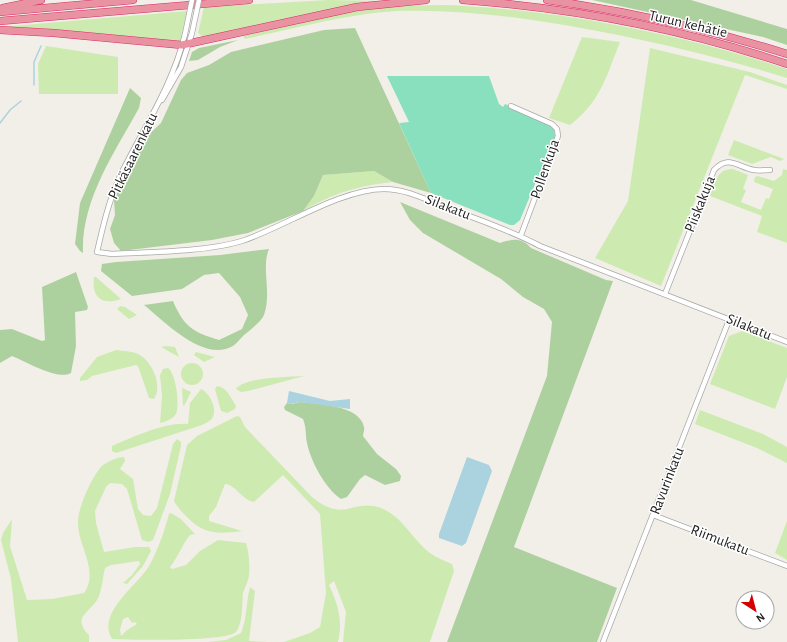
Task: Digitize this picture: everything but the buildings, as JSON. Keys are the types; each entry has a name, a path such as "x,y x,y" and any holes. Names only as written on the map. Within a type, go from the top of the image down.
{"highway":[{"path":"0,8 40,0"},
{"path":"0,12 133,0"},
{"path":"0,21 249,0"},
{"path":"0,30 54,32 186,44 357,7 426,0"},
{"name":"Turun kehätie","path":"463,0 589,15 714,42 787,64"},
{"name":"Turun kehätie","path":"547,0 591,6 669,22 787,54"}],"street":[{"name":"Pitkäsaarenkatu","path":"186,44 185,34 192,0"},
{"name":"Pitkäsaarenkatu","path":"97,252 114,190 158,106 192,33 199,0"},
{"name":"Pollenkuja","path":"511,106 552,124 557,129 558,136 522,235"},
{"name":"Piiskakuja","path":"665,294 714,170 724,162 733,162 754,170 770,170"},
{"name":"Silakatu","path":"97,252 112,254 229,244 254,236 362,192 378,190 407,192 522,235 540,246 787,342"},
{"name":"Ravurinkatu","path":"603,642 654,515 729,320"},
{"name":"Riimukatu","path":"654,515 787,566"}],"green space":[{"path":"328,0 386,1 203,37 198,33 204,7"},
{"path":"592,0 691,0 787,29 787,45 763,37"},
{"path":"438,5 506,9 629,27 710,46 787,69 787,78 707,55 625,37 527,19 462,12 396,11 359,15 245,39 243,36 348,12 390,6"},
{"path":"187,11 180,42 53,29 0,27"},
{"path":"355,28 431,193 393,182 374,171 323,175 314,196 303,211 248,233 212,240 121,251 114,243 110,229 115,215 114,201 117,192 143,140 161,123 181,80 187,73 209,65 231,52 324,30"},
{"path":"582,37 620,42 596,97 589,107 570,125 549,118"},
{"path":"238,40 220,47 198,60 189,61 192,52 199,48"},
{"path":"46,46 118,57 118,94 39,94 38,64"},
{"path":"650,48 750,72 787,85 787,89 745,75 661,286 595,258 628,201"},
{"path":"387,76 489,76 499,104 503,107 505,104 550,125 554,129 555,136 520,220 514,225 510,225 431,193 399,123 409,122"},
{"path":"130,88 141,98 139,108 110,159 94,195 84,233 83,253 75,244 80,203"},
{"path":"734,140 784,159 780,161 771,157 752,164 728,155"},
{"path":"728,169 733,169 748,175 743,189 746,190 741,202 761,210 766,198 769,199 773,189 754,182 755,177 758,176 774,181 782,175 783,169 787,170 787,243 757,232 762,216 710,196 715,182 720,174"},
{"path":"374,171 393,182 346,191 325,199 303,211 314,196 323,175"},
{"path":"400,202 500,243 513,240 524,242 531,248 606,280 613,281 514,547 617,588 597,642 447,642 547,376 552,322 544,309 523,297 501,279 423,233 410,220"},
{"path":"269,249 266,264 267,298 263,318 233,346 222,350 210,349 198,345 174,330 144,305 173,301 181,317 190,327 202,334 219,340 242,329 248,315 240,297 219,273 204,275 182,289 132,296 101,271 102,264 116,262 220,255"},
{"path":"76,272 88,307 87,310 75,312 76,346 71,373 65,375 50,372 12,356 0,363 0,330 12,329 42,341 45,340 42,287"},
{"path":"94,277 96,277 121,299 108,301 99,298 94,290"},
{"path":"120,306 125,307 137,315 129,319 117,309"},
{"path":"742,331 787,348 787,377 775,409 710,384 729,336"},
{"path":"161,347 175,347 179,357"},
{"path":"116,350 136,353 148,362 157,380 154,399 149,398 138,366 136,365 92,376 87,380 80,381 80,378 97,357"},
{"path":"196,352 215,357 204,362 194,355"},
{"path":"192,363 200,366 203,374 200,382 192,385 184,382 181,374 184,366"},
{"path":"168,368 171,371 175,382 178,404 176,414 160,423 162,396 160,375 163,369"},
{"path":"304,376 248,391 241,392 236,389 248,382 257,380 278,377"},
{"path":"217,386 223,388 228,393 236,406 235,409 227,413 221,411 215,389"},
{"path":"182,388 191,392 184,406 183,405"},
{"path":"201,389 207,393 212,400 214,413 210,421 202,425 116,453 112,451 112,446 149,431 169,425 188,424 190,403"},
{"path":"300,402 337,407 355,414 361,420 364,427 363,436 377,454 396,469 401,476 400,481 385,485 365,475 360,479 347,497 341,499 324,481 315,466 307,443 303,419 285,410 284,407 287,403 292,404"},
{"path":"700,410 763,434 787,447 787,463 757,448 695,424"},
{"path":"237,416 240,417 245,427 312,497 323,505 341,510 362,506 381,508 401,522 430,553 452,564 454,571 430,642 343,642 346,612 334,581 329,585 339,613 340,627 338,642 284,642 310,633 320,627 326,593 320,514 283,475 254,502 250,501 229,485 225,484 216,507 209,516 209,521 242,531 219,533 200,528 178,508 174,501 187,445 197,436"},
{"path":"177,439 181,442 181,446 170,494 153,540 148,542 142,540 127,489 122,484 110,483 106,487 95,511 96,523 104,552 135,547 149,547 151,551 143,566 127,584 123,583 132,575 140,564 139,561 111,565 105,568 99,596 82,619 84,629 89,635 89,642 18,642 11,579 1,540 3,533 12,519 10,546 27,600 52,599 84,593 90,576 78,522 80,509 94,477 104,464 124,457 125,461 120,469 133,479 138,509 143,515 151,516 157,508 173,444"},
{"path":"171,513 181,519 195,534 190,535 187,539 170,567 172,569 186,565 200,551 218,540 246,543 249,559 249,576 243,593 240,624 236,632 215,637 177,640 112,639 109,629 109,619 120,600 149,566 160,541 169,514","holes":["128,617 132,623 135,622 137,624 121,636 120,630 123,619"]},
{"path":"787,521 787,560 775,553"},
{"path":"250,587 255,591 249,641 268,642 207,642 226,640 241,633"}],"water":[{"path":"289,391 330,401 350,399 350,409 300,402 291,404 287,403"},
{"path":"467,457 489,465 492,471 466,543 462,546 439,538 439,534"}],"waterway":[{"path":"34,85 34,62 41,46"},
{"path":"0,123 10,110 21,101"}]}
